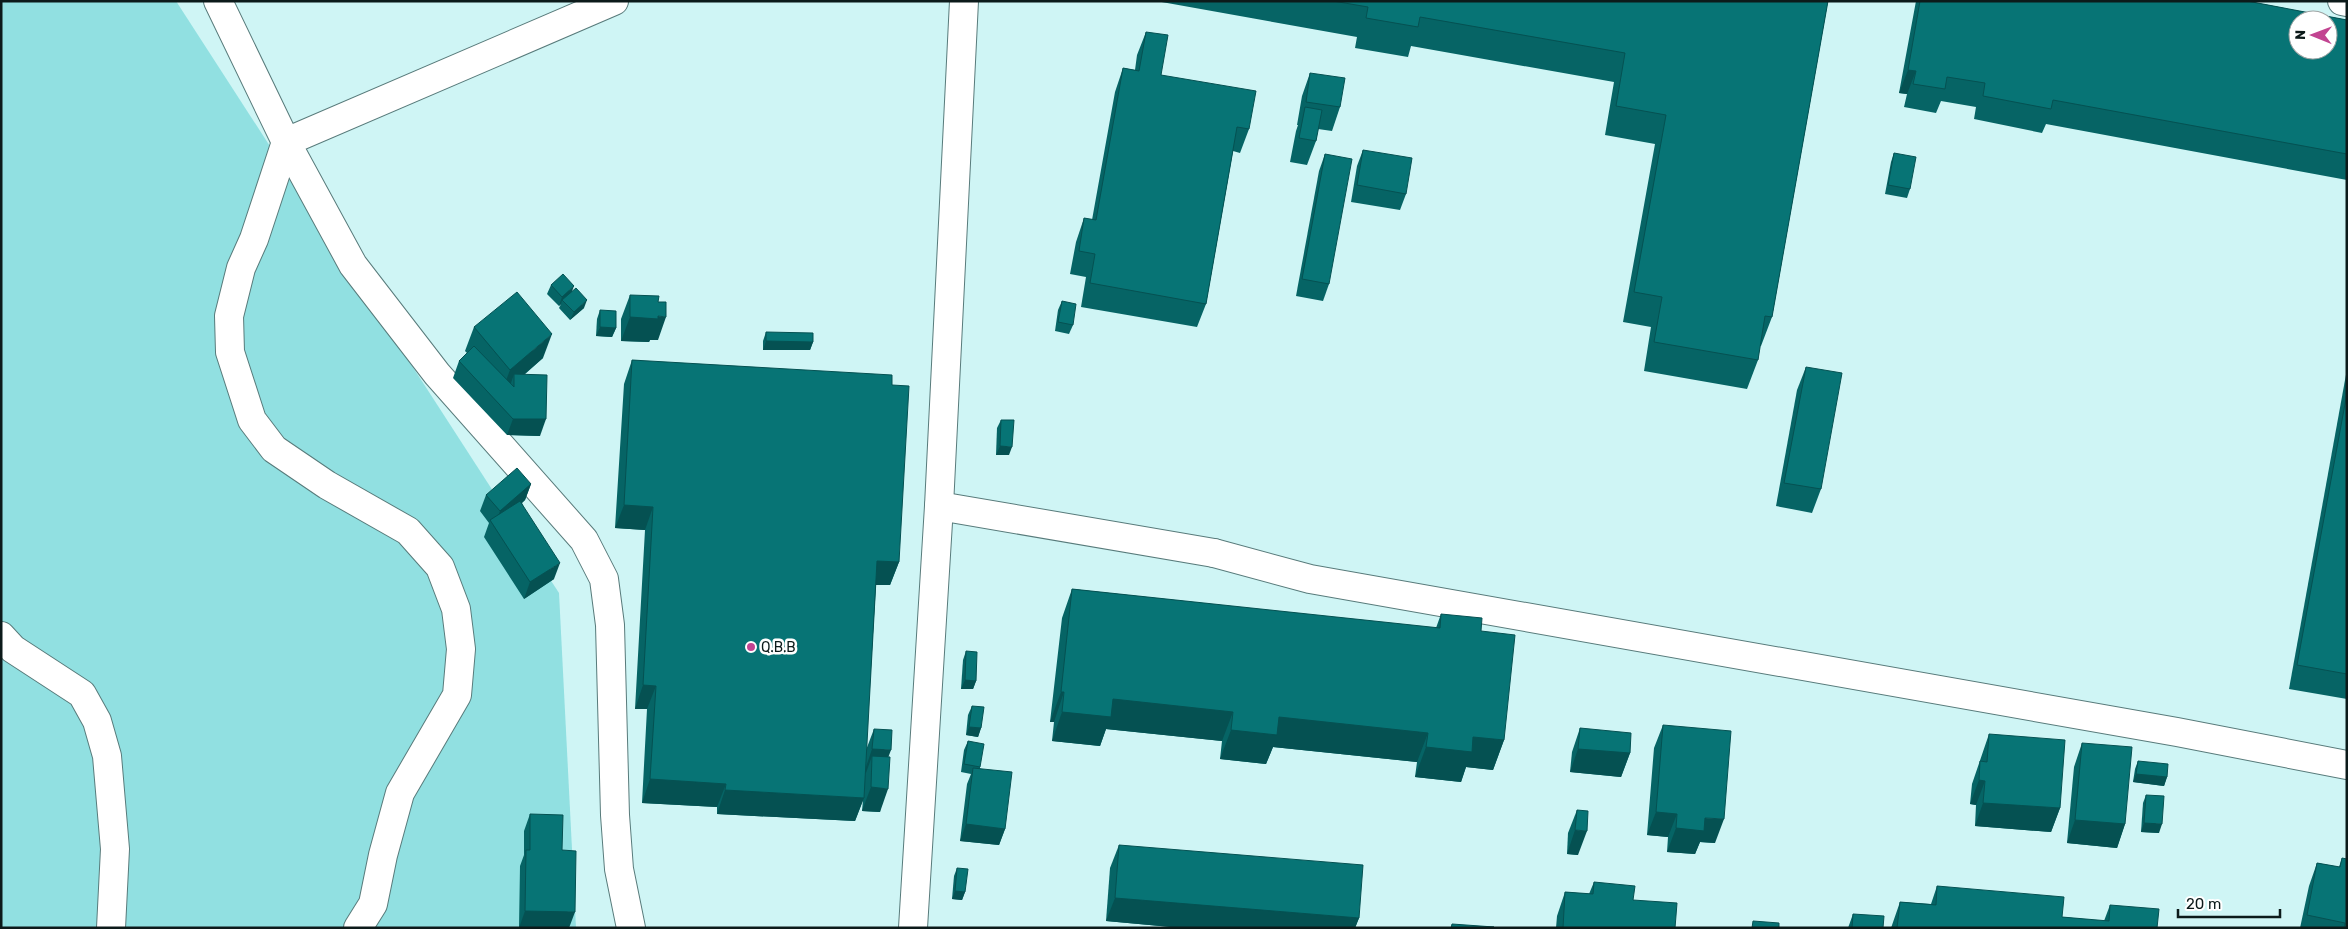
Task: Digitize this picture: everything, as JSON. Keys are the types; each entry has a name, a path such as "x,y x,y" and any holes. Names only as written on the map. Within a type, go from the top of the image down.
{"street":[{"path":"218,1 286,142 353,265 437,374 584,540 604,579 610,625 615,815 619,869 631,928"},
{"path":"358,928 373,904 383,855 400,793 457,695 461,649 456,609 440,567 408,531 327,485 274,450 252,420 230,352 229,316 241,268 254,239 286,142 614,1"},
{"path":"913,928 939,506 964,1"},
{"path":"2342,1 2347,2"},
{"path":"939,506 1214,553 1310,579 2157,729 2347,765"},
{"path":"1,636 13,649 82,694 97,721 107,756 114,849 111,928"}],"shaded area":[{"path":"1,1 176,1 559,593 576,928 1,928"}],"building":[{"path":"1333,1 1828,1 1772,317 1765,316 1758,360 1654,342 1662,297 1634,292 1666,115 1616,106 1625,53 1420,17 1418,27 1366,18 1368,7"},
{"path":"1920,1 2247,1 2294,10 2288,10 2288,60 2338,60 2338,18 2347,20 2347,154 2053,100 2051,109 1983,96 1985,83 1947,77 1945,89 1913,84 1916,71 1908,70"},
{"path":"1146,32 1168,35 1161,75 1256,91 1249,129 1237,127 1206,304 1090,283 1095,254 1079,251 1084,218 1096,220 1123,68 1139,71"},
{"path":"1310,73 1345,78 1340,107 1306,102"},
{"path":"1305,107 1322,110 1316,141 1299,138"},
{"path":"1363,150 1412,158 1406,194 1357,185"},
{"path":"1894,153 1916,157 1910,189 1888,185"},
{"path":"1325,154 1352,159 1329,284 1302,279"},
{"path":"563,274 574,286 562,297 551,285"},
{"path":"576,288 587,300 574,312 562,300"},
{"path":"517,292 552,334 510,370 474,327"},
{"path":"630,295 659,296 658,302 666,302 666,317 658,316 658,319 630,317"},
{"path":"1062,301 1076,304 1073,325 1058,322"},
{"path":"600,310 616,311 616,328 600,327"},
{"path":"766,332 813,333 813,342 766,341"},
{"path":"474,346 514,387 514,374 547,375 546,419 513,419 459,361"},
{"name":"Q.B.B","path":"632,360 892,375 892,385 909,386 899,562 877,561 864,798 725,790 726,784 650,779 656,686 643,685 653,507 624,505"},
{"path":"1806,367 1842,373 1821,489 1784,483"},
{"path":"2347,393 2347,674 2297,665"},
{"path":"1001,420 1014,420 1012,447 1000,446"},
{"path":"517,468 531,484 500,511 486,495"},
{"path":"520,501 560,563 530,582 490,520"},
{"path":"1072,589 1440,628 1441,614 1482,618 1481,631 1515,635 1504,740 1473,737 1472,752 1426,747 1428,733 1279,717 1277,735 1231,730 1233,712 1113,699 1111,717 1062,712 1064,692 1061,692"},
{"path":"966,651 977,652 976,681 965,680"},
{"path":"972,706 984,707 981,728 969,727"},
{"path":"1663,725 1731,731 1724,819 1705,818 1704,831 1676,828 1677,814 1656,812"},
{"path":"1580,728 1631,733 1630,753 1578,749"},
{"path":"874,729 892,730 891,750 872,749"},
{"path":"1989,734 2065,740 2060,808 1983,803 1985,781 1979,780 1980,761 1987,762"},
{"path":"968,741 984,744 980,767 964,764"},
{"path":"2082,743 2132,747 2125,824 2075,820"},
{"path":"872,756 890,757 888,789 871,787"},
{"path":"2138,761 2168,764 2167,777 2136,774"},
{"path":"973,768 1012,772 1005,829 966,824"},
{"path":"2146,795 2164,796 2162,824 2144,823"},
{"path":"1577,810 1588,811 1587,831 1575,830"},
{"path":"530,814 563,815 562,850 576,851 575,912 525,911 526,850 530,850"},
{"path":"1119,845 1363,865 1359,918 1115,898"},
{"path":"2342,858 2347,859 2347,928 2344,928 2345,923 2307,915 2317,863 2340,867"},
{"path":"957,868 968,869 965,892 955,891"},
{"path":"1594,882 1635,886 1633,900 1677,903 1675,928 1563,928 1565,892 1593,894"},
{"path":"1937,886 2064,897 2062,917 2109,921 2110,905 2159,909 2157,928 1897,928 1900,902 1936,905"},
{"path":"1853,914 1884,916 1883,928 1852,928"},
{"path":"1753,921 1779,923 1779,928 1752,928"},
{"path":"1452,924 1494,927 1451,928"}],"place":[{"name":"Q.B.B","path":"751,647"}]}
